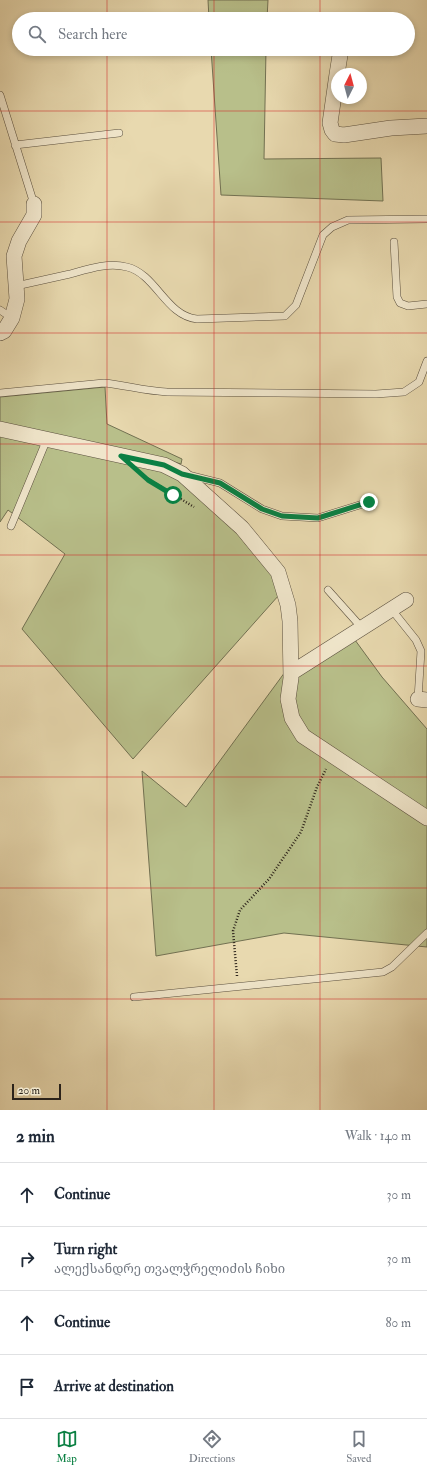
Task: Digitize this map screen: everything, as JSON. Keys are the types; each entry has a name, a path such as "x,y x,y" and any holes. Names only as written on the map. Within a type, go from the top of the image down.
{"street":[{"path":"338,68 340,56"},
{"path":"333,104 330,122 332,130 335,134 344,135 391,128 427,126"},
{"path":"0,333 4,331 6,314 17,299 14,256 34,215 34,204"},
{"path":"0,429 164,465 182,474 242,528 278,572 288,605 290,621 291,673 288,699 292,718 303,736 427,818"},
{"path":"291,673 406,600"}],"lane":[{"path":"0,95 34,204"},
{"path":"15,145 119,133"},
{"path":"16,286 108,265 128,267 141,274 175,308 189,318 286,316 296,305 324,235 332,227 348,220 427,219"},
{"path":"394,242 397,297 400,303 408,306 427,304"},
{"path":"0,393 104,383 154,392 369,394 404,392 419,382 427,362"},
{"path":"11,526 47,439"},
{"path":"182,474 220,483 262,509 282,516 318,518 369,502"},
{"path":"328,590 362,628"},
{"path":"392,610 416,640 421,652 423,700"},
{"path":"134,997 383,972 392,967 427,933"}],"path":[{"path":"143,475 148,480 185,503 198,509"},
{"path":"238,987 233,931 240,910 269,879 301,832 317,787 333,756"}],"green space":[{"path":"208,0 268,0 267,12 209,12"},
{"path":"211,56 266,56 264,159 381,158 383,201 221,195"},
{"path":"105,387 107,424 182,459 181,464 154,456 0,422 0,397"},
{"path":"0,433 154,468 177,477 240,536 269,568 279,595 133,759 22,629 65,554 8,510 0,522"},
{"path":"355,640 382,677 427,729 427,811 307,732 299,718 294,700 295,678"},
{"path":"285,672 292,729 427,823 427,947 284,933 156,956 142,771 186,807"}],"route":[{"path":"173,495 148,480 121,456 164,465 182,474 220,483 262,509 282,516 318,518 369,502"}]}
